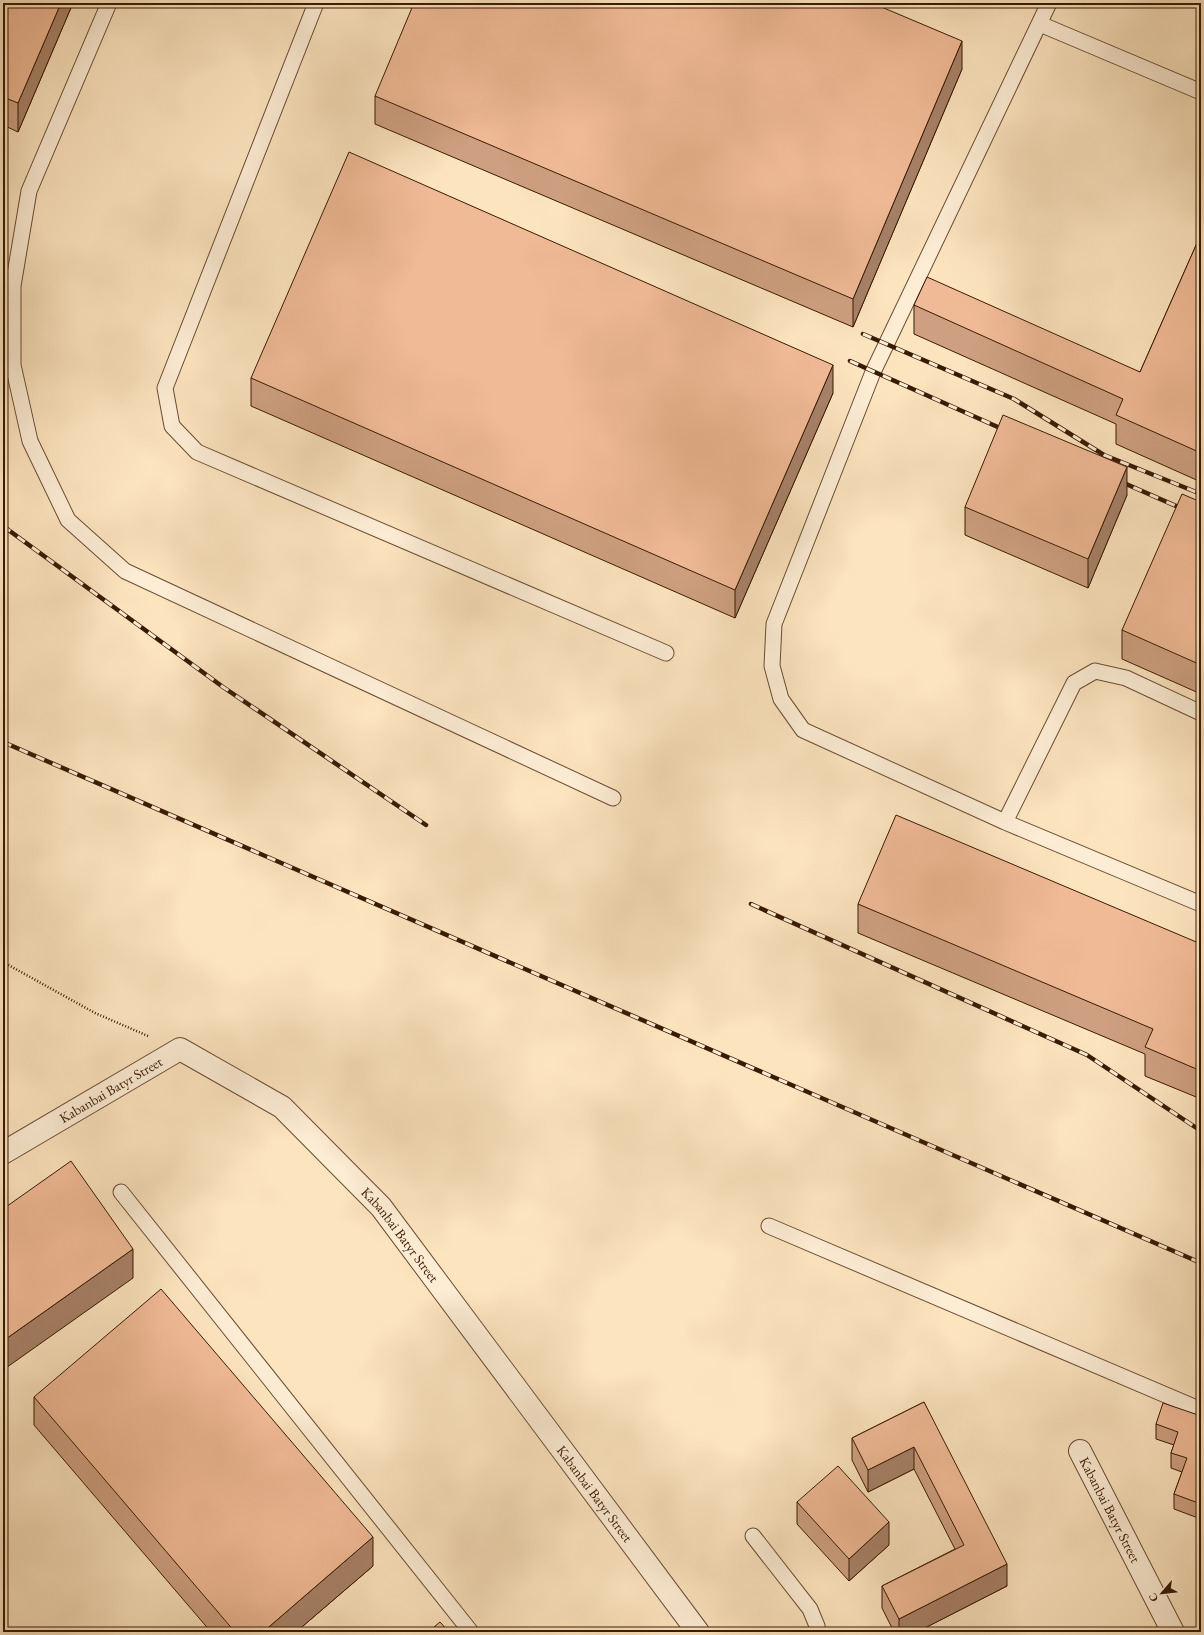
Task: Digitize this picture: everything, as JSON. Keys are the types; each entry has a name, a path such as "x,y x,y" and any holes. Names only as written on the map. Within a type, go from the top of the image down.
{"street":[{"name":"Kabanbai Batyr Street","path":"3,1153 180,1049 282,1107 381,1207 698,1632"},
{"name":"Kabanbai Batyr Street","path":"1080,1451 1172,1632"}],"lane":[{"path":"110,3 29,191 13,286 13,365 30,441 68,520 125,571 614,798"},
{"path":"316,3 165,388 172,426 197,452 666,653"},
{"path":"1049,3 873,372 774,624 772,666 781,699 803,730 1005,822 1201,904"},
{"path":"1040,24 1201,92"},
{"path":"1005,822 1074,683 1095,671 1126,678 1201,713"},
{"path":"121,1192 471,1632"},
{"path":"769,1226 1201,1410"},
{"path":"753,1536 810,1609 818,1632"}],"path":[{"path":"3,962 95,1014 180,1049"}],"building":[{"path":"3,3 61,3 18,103 3,97"},
{"path":"414,3 872,3 962,41 853,299 375,96"},
{"path":"349,152 833,365 735,590 251,378"},
{"path":"1201,234 1201,453 1116,415 1123,399 914,305 927,277 1140,372"},
{"path":"1003,415 1127,467 1088,559 965,507"},
{"path":"1182,494 1201,502 1201,665 1122,630"},
{"path":"896,815 1201,944 1201,1071 1145,1047 1153,1029 858,904"},
{"path":"71,1161 133,1249 3,1341 3,1209"},
{"path":"161,1289 373,1537 263,1632 235,1632 34,1397"},
{"path":"924,1402 1007,1564 899,1619 882,1586 964,1545 914,1447 868,1470 852,1438"},
{"path":"1163,1403 1201,1416 1201,1504 1174,1494 1187,1458 1171,1453 1178,1432 1156,1424"},
{"path":"838,1466 889,1522 849,1559 797,1502"},
{"path":"1201,1543 1201,1550 1198,1545"},
{"path":"440,1622 449,1632 428,1632"}],"railway":[{"path":"863,334 1014,399 1104,455 1201,494"},
{"path":"850,361 1009,432"},
{"path":"1117,480 1201,517"},
{"path":"3,526 223,687 426,825"},
{"path":"3,742 1201,1263"},
{"path":"751,904 1087,1055 1201,1131"}]}
